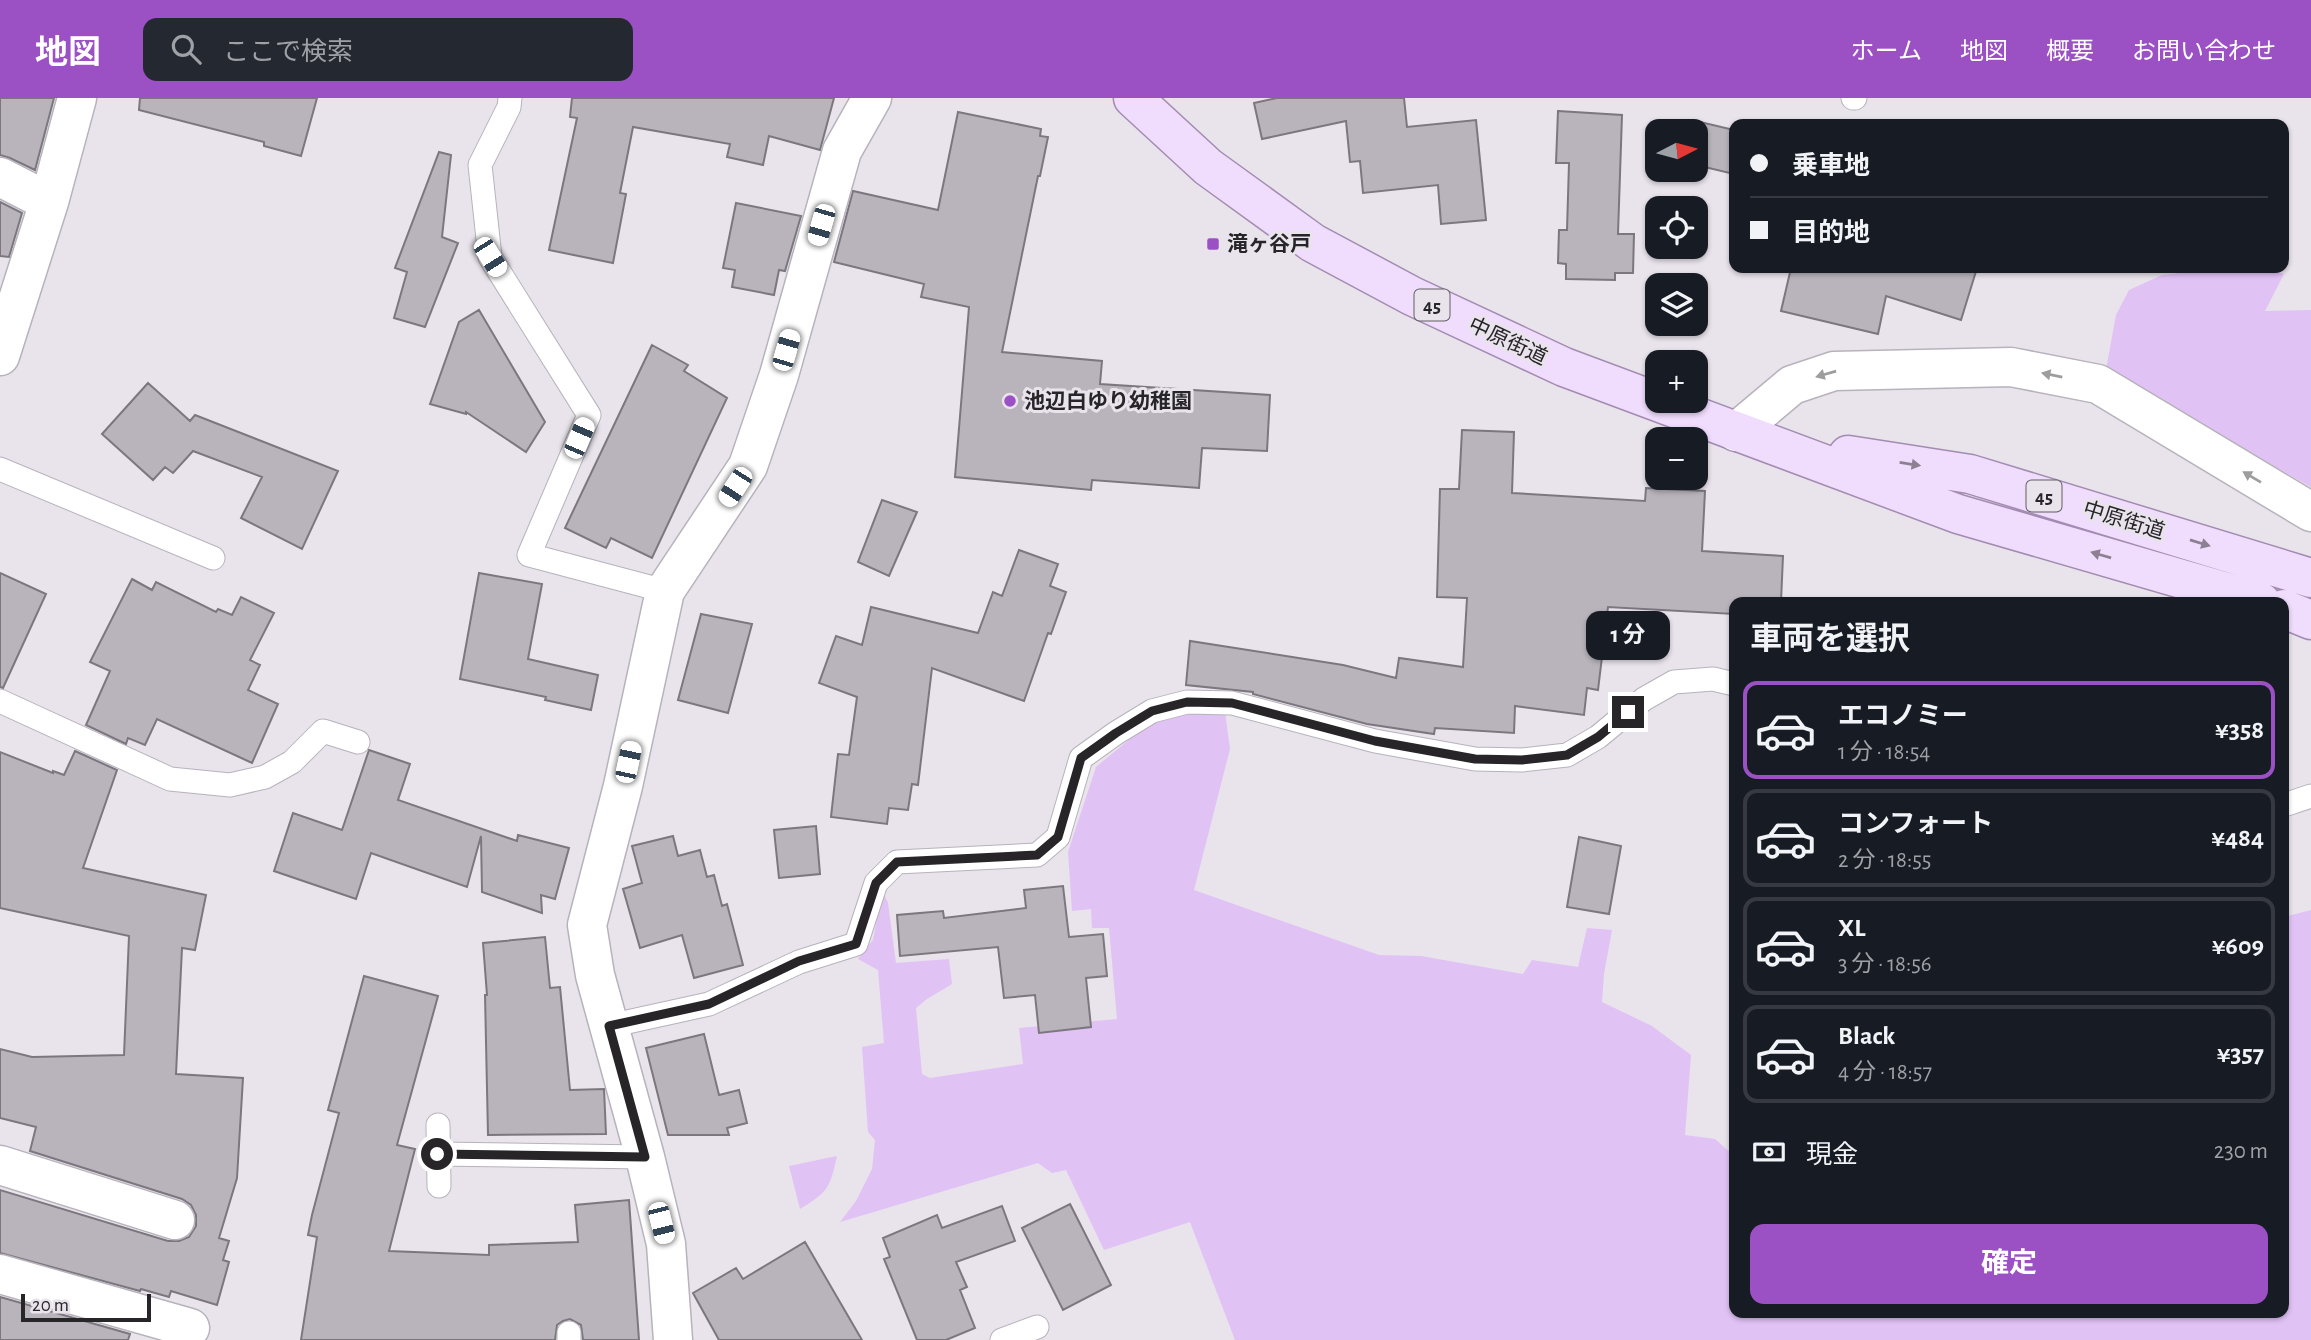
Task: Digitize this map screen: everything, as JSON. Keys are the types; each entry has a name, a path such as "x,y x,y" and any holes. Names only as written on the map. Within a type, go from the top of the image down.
{"main road":[{"name":"中原街道","path":"1145,101 1208,167 1313,243 1412,296 1564,367 1958,514 2244,597"},
{"name":"中原街道","path":"1753,438 1970,474 2311,578"},
{"path":"2289,611 2311,620"}],"street":[{"path":"0,356 49,202 76,98"},
{"path":"673,1340 666,1244 595,975 587,925 623,786 665,592 748,466 779,374 842,151 872,98"},
{"path":"0,177 49,202"},
{"path":"1753,438 1792,385 1834,371 2011,367 2098,384 2311,512"},
{"path":"0,1165 175,1220"},
{"path":"0,1274 190,1328"}],"lane":[{"path":"509,98 509,107 480,164 490,257 589,415 528,555 665,592"},
{"path":"0,469 214,558"},
{"path":"609,1026 709,1004 799,961 856,944 876,883 897,862 1037,855 1058,837 1081,758 1152,711 1187,702 1232,703 1375,741 1475,759 1522,760 1567,755 1598,737 1644,699 1674,682 1713,679 1729,683"},
{"path":"0,701 170,779 230,785 265,778 292,762 323,731 358,742"},
{"path":"2289,803 2311,796"},
{"path":"438,1125 439,1186"},
{"path":"437,1154 645,1157"},
{"path":"1002,1340 1037,1327"}],"shaded area":[{"path":"2281,273 2284,274 2265,311 2311,310 2311,487 2120,379 2105,375 2116,315 2129,290 2162,275"},
{"path":"1225,712 1230,749 1194,890 1379,955 1421,956 1523,974 1532,960 1578,967 1587,928 1612,930 1602,1002 1652,1026 1691,1055 1685,1135 1715,1139 1729,1151 1729,1318 2289,1318 2289,916 2311,910 2311,1340 1235,1340 1190,1222 1104,1250 1066,1170 1052,1173 1038,1163 840,1222 856,1201 872,1169 875,1140 868,1132 862,1047 884,1043 878,970 858,959 873,940 884,894 888,903 896,963 949,959 952,984 916,1008 922,1074 930,1078 1023,1064 1019,1028 1117,1019 1109,928 1092,928 1091,909 1072,911 1068,852 1096,767 1137,733 1185,713"},
{"path":"837,1156 826,1188 817,1198 800,1209 789,1166"}],"building":[{"path":"0,98 54,98 35,170 0,155"},
{"path":"140,98 317,98 301,156 264,146 264,142 139,110"},
{"path":"572,98 834,98 820,150 769,136 763,165 727,157 730,144 633,127 620,193 626,194 613,263 549,250 577,118 570,117"},
{"path":"1277,98 1404,98 1407,127 1476,120 1486,220 1441,224 1438,185 1363,193 1360,161 1350,162 1346,121 1262,139 1254,103"},
{"path":"1558,111 1622,115 1618,234 1634,234 1633,273 1615,273 1615,280 1566,279 1566,264 1558,263 1559,230 1567,230 1569,163 1556,163"},
{"path":"958,112 1041,129 1040,136 1048,137 1002,352 1102,361 1100,384 1270,395 1267,451 1202,448 1199,488 1092,480 1091,490 955,477 969,307 921,297 924,284 834,262 853,191 938,210"},
{"path":"1708,124 1729,129 1729,173 1708,168"},
{"path":"439,152 451,155 442,237 458,243 425,327 394,318 407,272 395,268"},
{"path":"0,202 22,213 9,257 0,256"},
{"path":"736,203 801,216 785,271 779,270 774,295 732,287 735,270 723,268"},
{"path":"1790,273 1975,273 1961,320 1886,296 1878,334 1781,311"},
{"path":"479,310 545,422 526,452 466,412 430,404 459,322"},
{"path":"652,345 688,365 684,371 727,398 652,558 611,538 606,548 565,528"},
{"path":"148,383 190,421 195,415 338,471 302,549 241,518 262,477 193,451 173,473 165,467 153,480 102,434"},
{"path":"1462,430 1514,432 1512,493 1645,501 1646,490 1705,491 1702,551 1783,556 1781,597 1729,597 1729,614 1608,607 1598,690 1587,688 1584,715 1515,706 1514,733 1435,728 1434,734 1367,724 1253,692 1186,685 1190,641 1343,665 1396,678 1399,658 1463,667 1467,598 1437,597 1440,489 1459,489"},
{"path":"882,500 917,512 889,576 858,562"},
{"path":"1019,550 1058,564 1050,586 1066,592 1024,701 932,668 918,785 912,784 908,810 889,808 887,824 831,817 838,754 849,755 857,697 819,683 836,636 862,645 871,607 978,633 993,592 1002,596"},
{"path":"0,573 46,594 3,688 0,687"},
{"path":"479,573 542,584 528,659 598,675 591,710 545,700 546,697 460,679"},
{"path":"132,579 152,590 156,582 216,612 218,609 232,615 241,597 274,613 250,660 260,665 248,690 278,704 252,763 157,719 145,745 128,738 126,744 86,725 110,671 90,662"},
{"path":"701,614 752,624 728,713 678,700"},
{"path":"369,750 410,764 398,800 517,841 518,835 569,848 555,899 541,895 542,913 482,892 481,836 467,887 371,853 356,899 274,871 293,813 342,830"},
{"path":"75,751 117,770 83,868 206,895 195,950 182,948 176,1074 243,1078 237,1178 219,1238 229,1241 223,1260 229,1262 217,1305 171,1291 169,1297 141,1289 140,1291 0,1253 0,1190 168,1241 189,1237 196,1226 196,1215 191,1205 182,1199 30,1151 36,1127 0,1118 0,1049 32,1057 124,1055 129,936 0,908 0,752 64,775"},
{"path":"816,826 820,874 779,878 774,830"},
{"path":"673,836 678,856 700,850 707,877 714,875 722,906 727,904 743,965 694,978 682,935 640,948 623,889 642,883 632,846"},
{"path":"1579,837 1621,846 1609,914 1567,907"},
{"path":"1063,886 1069,937 1103,934 1107,976 1086,978 1091,1027 1039,1033 1035,995 1004,998 998,947 900,956 897,915 943,911 944,918 1026,908 1024,890"},
{"path":"545,937 550,988 560,987 570,1090 604,1089 606,1134 488,1135 487,995 483,943"},
{"path":"364,976 438,996 397,1145 415,1149 389,1251 489,1255 489,1245 578,1242 575,1205 629,1200 639,1340 583,1340 581,1325 570,1319 557,1325 555,1340 301,1340 317,1237 308,1235 339,1113 328,1110"},
{"path":"704,1034 719,1095 739,1090 747,1123 727,1128 729,1135 668,1135 646,1048"},
{"path":"1070,1204 1111,1285 1063,1310 1022,1228"},
{"path":"1002,1206 1015,1241 956,1262 967,1287 960,1290 975,1328 946,1340 917,1340 884,1259 890,1257 883,1238 937,1215 942,1228"},
{"path":"805,1242 862,1340 719,1340 693,1293 736,1268 743,1279"},
{"path":"0,1297 130,1334 128,1340 0,1340"}],"place":[{"name":"滝ヶ谷戸","path":"1213,244"},
{"name":"池辺白ゆり幼稚園","path":"1010,401"}],"route":[{"path":"437,1154 645,1157 609,1026 709,1004 799,961 856,944 876,883 897,862 1037,855 1058,837 1081,758 1152,711 1187,702 1232,703 1375,741 1475,759 1522,760 1567,755 1598,737 1628,712"}]}
